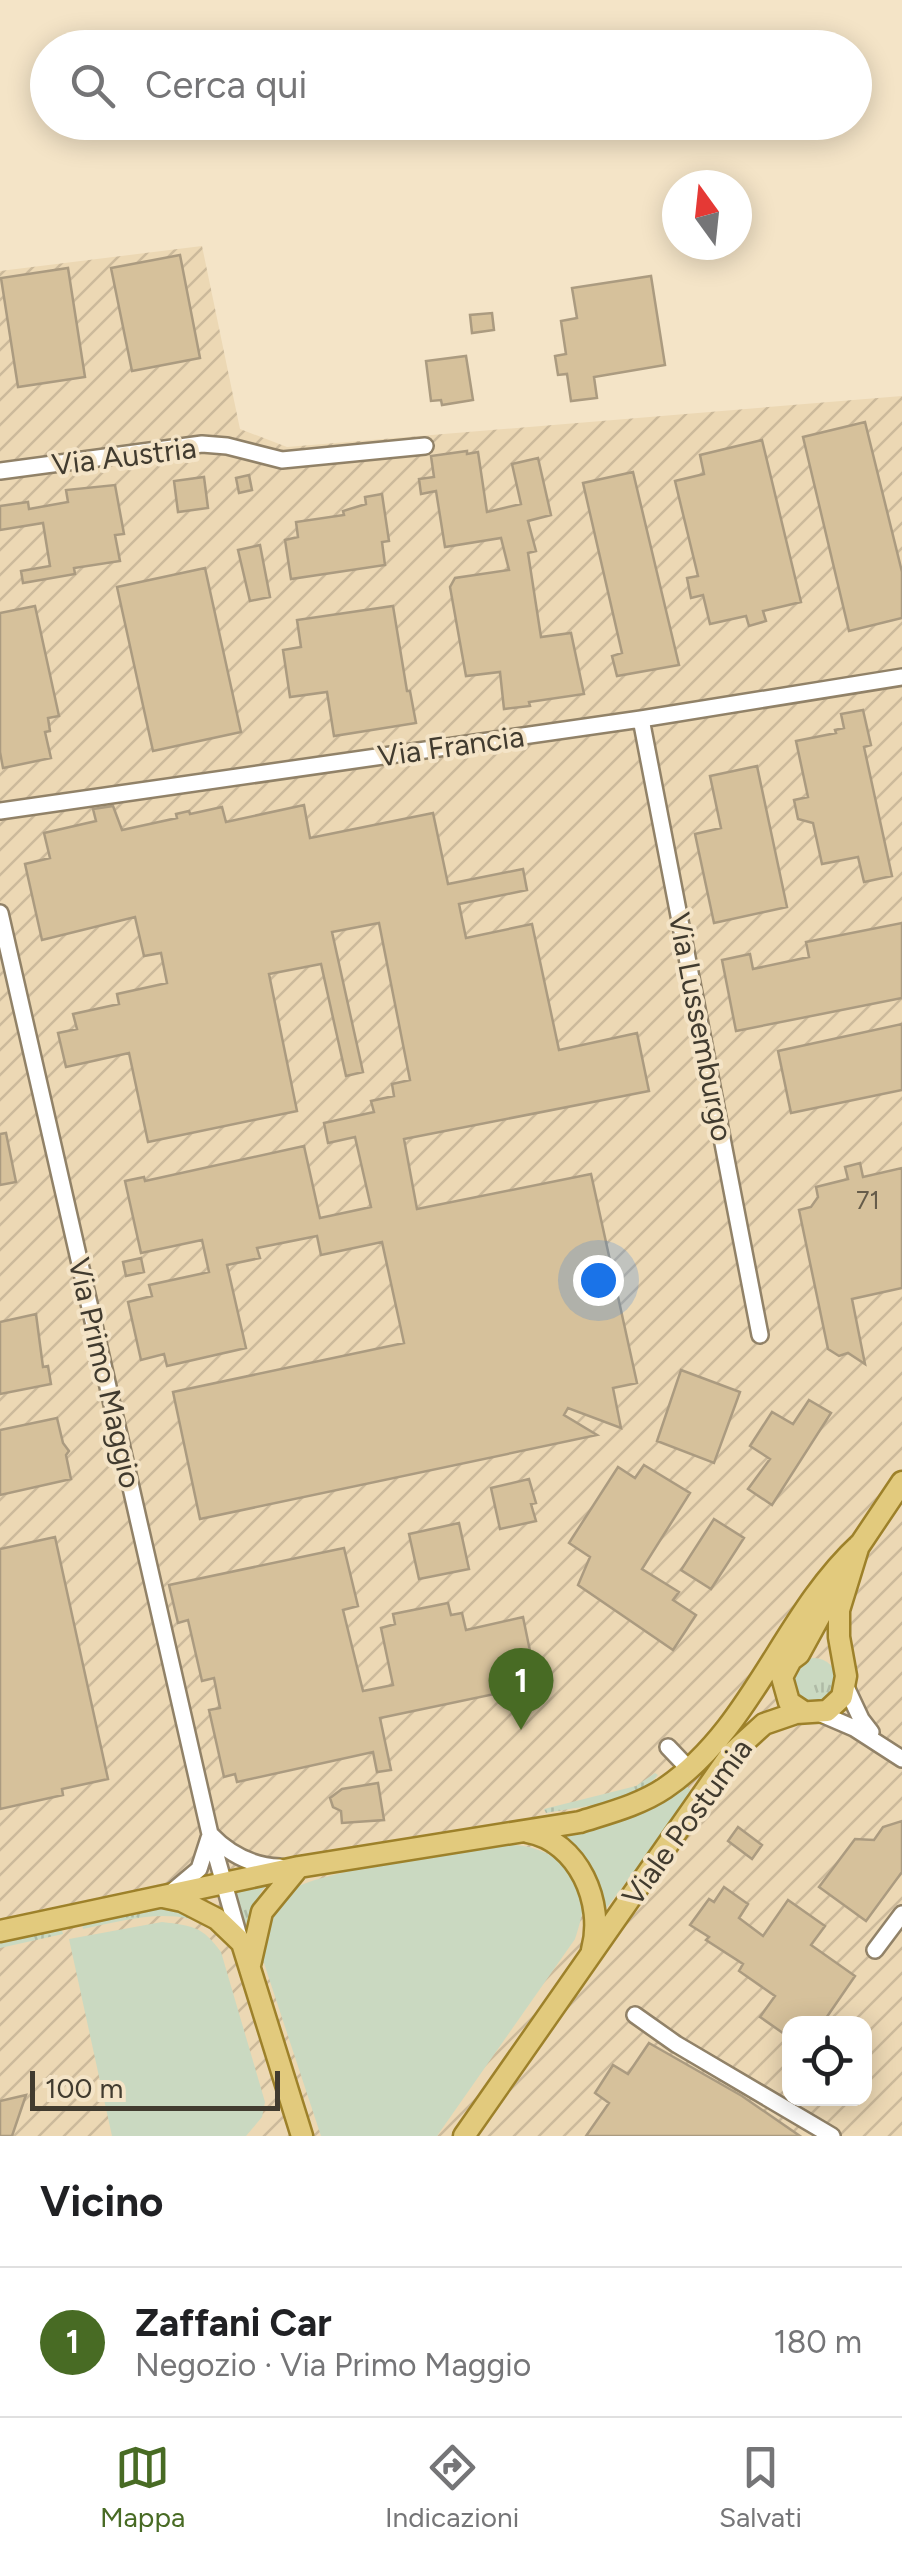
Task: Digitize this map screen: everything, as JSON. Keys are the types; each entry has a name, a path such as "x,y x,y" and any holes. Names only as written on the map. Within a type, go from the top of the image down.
{"main road":[{"name":"Viale Postumia","path":"742,1708 782,1677 799,1654 860,1544 902,1482"},
{"name":"Viale Postumia","path":"464,2136 731,1754 764,1724 836,1705 844,1676 839,1610 860,1544"},
{"name":"Viale Postumia","path":"742,1708 832,1570 860,1544"},
{"path":"799,1654 808,1650 828,1653 844,1676"},
{"path":"782,1677 784,1694 796,1708 812,1713"},
{"path":"0,1931 299,1867 580,1822 662,1790 689,1769 742,1708"},
{"name":"Viale Postumia","path":"519,1831 549,1839 583,1874 594,1909 590,1957"},
{"path":"250,1965 262,1912 299,1867"},
{"path":"160,1896 182,1901 217,1919 242,1943 302,2136"}],"street":[{"name":"Via Austria","path":"0,471 202,444 282,460 425,446"},
{"name":"Via Francia","path":"0,811 641,719 902,676"},
{"name":"Via Lussemburgo","path":"641,719 760,1335"},
{"name":"Via Primo Maggio","path":"0,913 210,1834 242,1943"},
{"path":"879,1516 902,1508"},
{"path":"844,1676 860,1719 880,1743"},
{"path":"812,1713 854,1728 902,1759"},
{"path":"668,1748 689,1769"},
{"path":"160,1896 194,1877 204,1859 210,1834 254,1864 299,1867"},
{"path":"875,1950 902,1914"},
{"path":"635,2014 676,2044 832,2136"}],"shaded area":[{"path":"202,246 240,429 287,447 902,396 902,2136 0,2136 0,271"}],"green space":[{"path":"814,1658 830,1665 837,1681 830,1697 814,1704 798,1697 791,1681 798,1665"},
{"path":"655,1773 658,1775 648,1785 621,1798 546,1813 544,1809 636,1786"},
{"path":"686,1786 694,1792 602,1914 556,1835 640,1813"},
{"path":"509,1845 545,1852 573,1876 582,1904 575,1939 437,2136 321,2136 261,1954 267,1924 277,1903 297,1887 353,1870"},
{"path":"276,1879 262,1890 245,1926 233,1885"},
{"path":"173,1909 199,1916 213,1927 165,1916 83,1929 82,1923"},
{"path":"162,1922 196,1929 221,1952 265,2102 262,2117 246,2136 112,2136 69,1939"},
{"path":"61,1927 63,1934 0,1948 0,1940"}],"building":[{"path":"180,255 200,358 132,371 111,268"},
{"path":"68,268 85,377 18,387 1,278"},
{"path":"651,276 665,365 594,377 597,398 571,401 567,374 558,375 555,356 566,354 561,321 577,318 572,288"},
{"path":"492,313 494,330 472,333 470,315"},
{"path":"466,356 473,400 442,405 441,400 431,401 426,361"},
{"path":"865,422 902,572 902,618 849,631 803,437"},
{"path":"762,440 801,602 763,611 766,621 749,626 746,616 710,624 703,595 691,598 687,578 698,576 675,481 704,474 700,455"},
{"path":"478,452 487,512 521,504 512,464 538,458 551,515 528,521 536,551 528,553 541,637 571,633 584,694 504,709 500,672 466,676 450,587 455,578 509,570 501,538 445,547 436,491 421,494 419,479 434,477 431,456"},
{"path":"633,472 679,665 617,676 612,656 622,653 583,483"},
{"path":"249,475 252,490 239,493 236,478"},
{"path":"204,477 208,508 178,512 174,481"},
{"path":"115,485 124,534 115,535 120,561 74,568 75,574 23,583 21,571 50,566 43,523 0,530 0,506 28,502 29,509 68,502 66,490"},
{"path":"382,494 389,541 382,542 385,565 291,579 285,540 298,537 296,522 344,515 343,511 366,504 365,497"},
{"path":"260,545 270,597 250,601 238,550"},
{"path":"205,568 241,732 153,751 117,587"},
{"path":"35,606 59,716 48,718 50,731 45,732 51,758 3,768 0,613"},
{"path":"393,606 416,723 334,736 327,692 290,697 283,650 301,647 297,620"},
{"path":"863,710 871,745 864,747 892,876 864,882 858,857 822,864 813,823 798,819 794,800 808,797 796,741 836,733 835,730 844,728 841,714"},
{"path":"757,766 787,907 714,923 695,834 721,828 710,776"},
{"path":"304,805 310,838 433,813 448,884 523,869 527,890 459,904 466,938 532,924 559,1050 637,1033 649,1091 404,1139 417,1209 591,1174 637,1383 613,1388 621,1428 568,1408 564,1415 597,1435 200,1519 173,1392 404,1343 382,1242 321,1255 317,1236 257,1248 260,1258 227,1265 246,1348 167,1366 164,1354 141,1360 128,1302 152,1296 149,1285 209,1272 202,1240 141,1253 125,1181 144,1177 145,1181 304,1146 320,1218 371,1207 355,1137 328,1143 324,1123 374,1112 371,1101 394,1096 392,1084 410,1080 379,923 332,932 363,1072 346,1076 321,964 269,974 297,1111 148,1142 129,1053 66,1067 58,1033 77,1029 73,1014 119,1004 117,994 167,983 161,953 144,956 135,917 42,940 25,864 50,858 44,833 96,821 93,809 113,806 122,830 177,818 176,814 189,811 190,814 222,807 226,822"},
{"path":"902,923 902,998 736,1031 722,960 750,954 753,969 809,957 806,942"},
{"path":"902,1024 902,1090 791,1113 778,1051"},
{"path":"6,1133 16,1182 0,1185 0,1134"},
{"path":"860,1163 863,1177 902,1168 902,1288 852,1299 865,1364 848,1353 839,1356 828,1349 799,1210 811,1207 818,1197 816,1187 848,1179 845,1167"},
{"path":"141,1258 144,1272 126,1276 123,1262"},
{"path":"36,1314 43,1367 48,1366 51,1384 0,1394 0,1322"},
{"path":"681,1370 740,1392 714,1463 657,1441"},
{"path":"809,1400 831,1413 772,1505 748,1489 770,1459 750,1446 772,1412 793,1424"},
{"path":"57,1418 69,1451 66,1455 71,1479 0,1495 0,1430"},
{"path":"644,1465 690,1493 642,1569 679,1592 673,1600 696,1615 673,1650 578,1585 590,1557 569,1543 618,1467 635,1478"},
{"path":"529,1479 536,1521 500,1529 491,1488"},
{"path":"714,1519 744,1538 711,1589 681,1570"},
{"path":"459,1523 469,1569 419,1579 409,1534"},
{"path":"55,1537 108,1779 62,1789 63,1795 0,1809 0,1549"},
{"path":"344,1548 358,1606 343,1610 363,1691 393,1685 381,1628 395,1624 393,1614 448,1603 451,1615 462,1613 466,1630 523,1617 537,1685 380,1718 391,1770 377,1772 373,1752 237,1782 235,1774 224,1777 209,1710 220,1708 214,1678 202,1681 188,1620 178,1623 169,1585"},
{"path":"378,1783 384,1820 342,1823 341,1811 333,1807 330,1798 342,1789"},
{"path":"902,1821 902,1872 866,1921 819,1887 855,1839 874,1840 883,1827"},
{"path":"738,1827 762,1845 752,1859 728,1841"},
{"path":"724,1887 748,1904 739,1918 763,1936 788,1900 825,1926 811,1945 855,1976 828,2016 782,2016 782,2032 760,2017 775,1996 739,1971 743,1964 690,1925 709,1899 714,1902"},
{"path":"649,2043 742,2096 800,2136 586,2136 609,2103 595,2093 613,2065 628,2074"},
{"path":"26,2095 12,2136 0,2136 0,2101"}],"place":[{"name":"Zaffani Car","path":"521,1730"}]}
